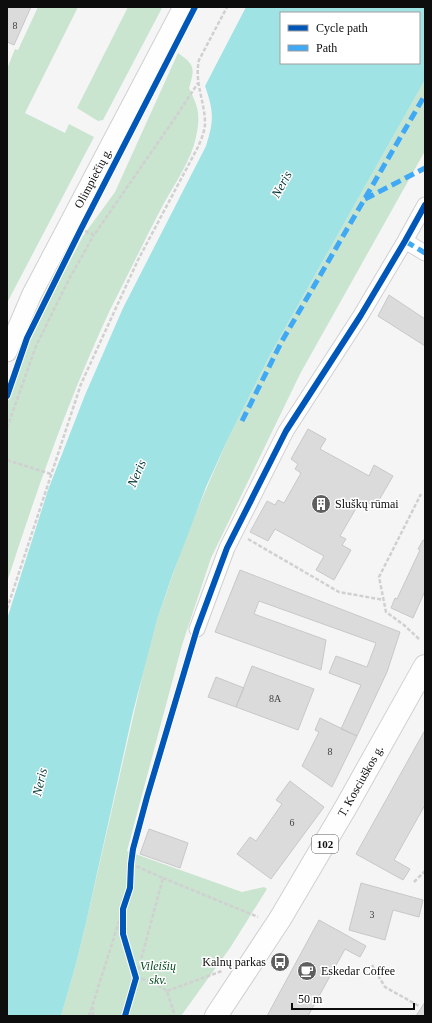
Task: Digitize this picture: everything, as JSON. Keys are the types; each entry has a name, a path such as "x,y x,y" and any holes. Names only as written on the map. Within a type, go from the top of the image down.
{"main road":[{"name":"T. Kosciuškos g.","path":"216,1016 280,919 346,807 425,666"}],"street":[{"name":"Olimpiečių g.","path":"7,352 32,294 183,7"},
{"path":"197,629 227,548 286,431 361,315 405,242 425,205"},
{"path":"405,242 425,253"}],"path":[{"path":"7,609 81,384 138,260 203,135 205,124 198,82 199,60 227,7"},
{"path":"7,428 36,346 69,279 94,235 175,118 198,82"},
{"path":"81,229 94,235"},
{"path":"7,460 52,474"},
{"path":"419,639 404,625 386,612 379,577 421,494"},
{"path":"236,531 339,592 384,600"},
{"path":"130,864 258,917"},
{"path":"414,882 425,871"},
{"path":"136,978 163,878"},
{"path":"123,908 123,934"},
{"path":"89,1016 123,908"},
{"path":"131,964 136,978"},
{"path":"372,965 385,987 419,1006"},
{"path":"167,991 222,971"},
{"path":"136,978 151,981 167,991 175,1016"},
{"path":"93,1016 94,1001"}],"green space":[{"path":"38,7 78,7 25,113 65,133 69,124 94,137 7,303 7,69 15,49 18,50"},
{"path":"128,7 162,8 103,120 98,121 77,108"},
{"path":"178,53 191,64 193,71 189,88 195,100 198,111 198,129 194,146 187,163 156,218 95,343 54,444 7,582 7,404 21,361 39,320 83,236 115,192"},
{"name":"Vileišių skv.","path":"425,80 425,151 300,374 211,558 182,645 127,851 242,892 264,887 267,889 230,948 181,1016 61,1016 86,923 145,665 157,620 188,531 227,441 270,355"}],"water":[{"name":"Neris","path":"246,7 425,7 425,80 270,355 206,487 172,576 157,620 133,712 86,923 61,1016 7,1016 7,619 48,490 85,395 123,308 206,146 212,122 210,103 205,86"}],"building":[{"path":"7,7 31,7 14,45 7,42"},
{"path":"389,295 425,319 425,346 378,316"},
{"name":"Sluškų rūmai","path":"308,429 326,439 320,449 369,476 374,465 393,476 375,507 367,502 363,508 358,505 340,536 346,539 342,545 351,550 334,580 316,570 324,556 275,529 268,541 250,532 267,501 275,505 278,500 284,503 301,473 295,469 298,464 291,459"},
{"path":"423,540 425,540 425,591 413,618 391,608 395,598 397,599 420,550 418,549"},
{"path":"240,570 400,632 387,672 357,736 341,729 361,685 329,673 336,656 367,667 376,643 259,601 254,614 326,640 321,670 215,632"},
{"path":"252,666 314,689 298,730 236,707"},
{"path":"216,677 244,688 236,707 208,697"},
{"path":"320,718 357,736 332,787 302,766 319,732 315,730"},
{"path":"425,730 425,805 394,860 410,869 403,880 356,854"},
{"path":"290,781 324,807 271,879 237,854 250,837 256,841 282,804 276,800"},
{"path":"149,829 188,843 180,868 140,854"},
{"path":"361,883 423,900 419,917 393,910 385,940 349,930"},
{"path":"319,920 366,946 360,957 345,949 308,1016 267,1016"},
{"path":"425,1002 425,1016 416,1016"}],"marked path":[{"path":"242,421 282,341 425,95"},
{"path":"365,199 425,168"},
{"path":"405,241 425,253"}],"cycle path":[{"path":"7,396 27,338 195,7"},
{"path":"125,1016 136,978 123,934 123,909 130,888 133,849 197,629 227,548 286,431 361,315 425,205"}],"place":[{"name":"Sluškų rūmai","path":"321,504"},
{"name":"Kalnų parkas","path":"280,962"},
{"name":"Eskedar Coffee","path":"307,971"}]}
